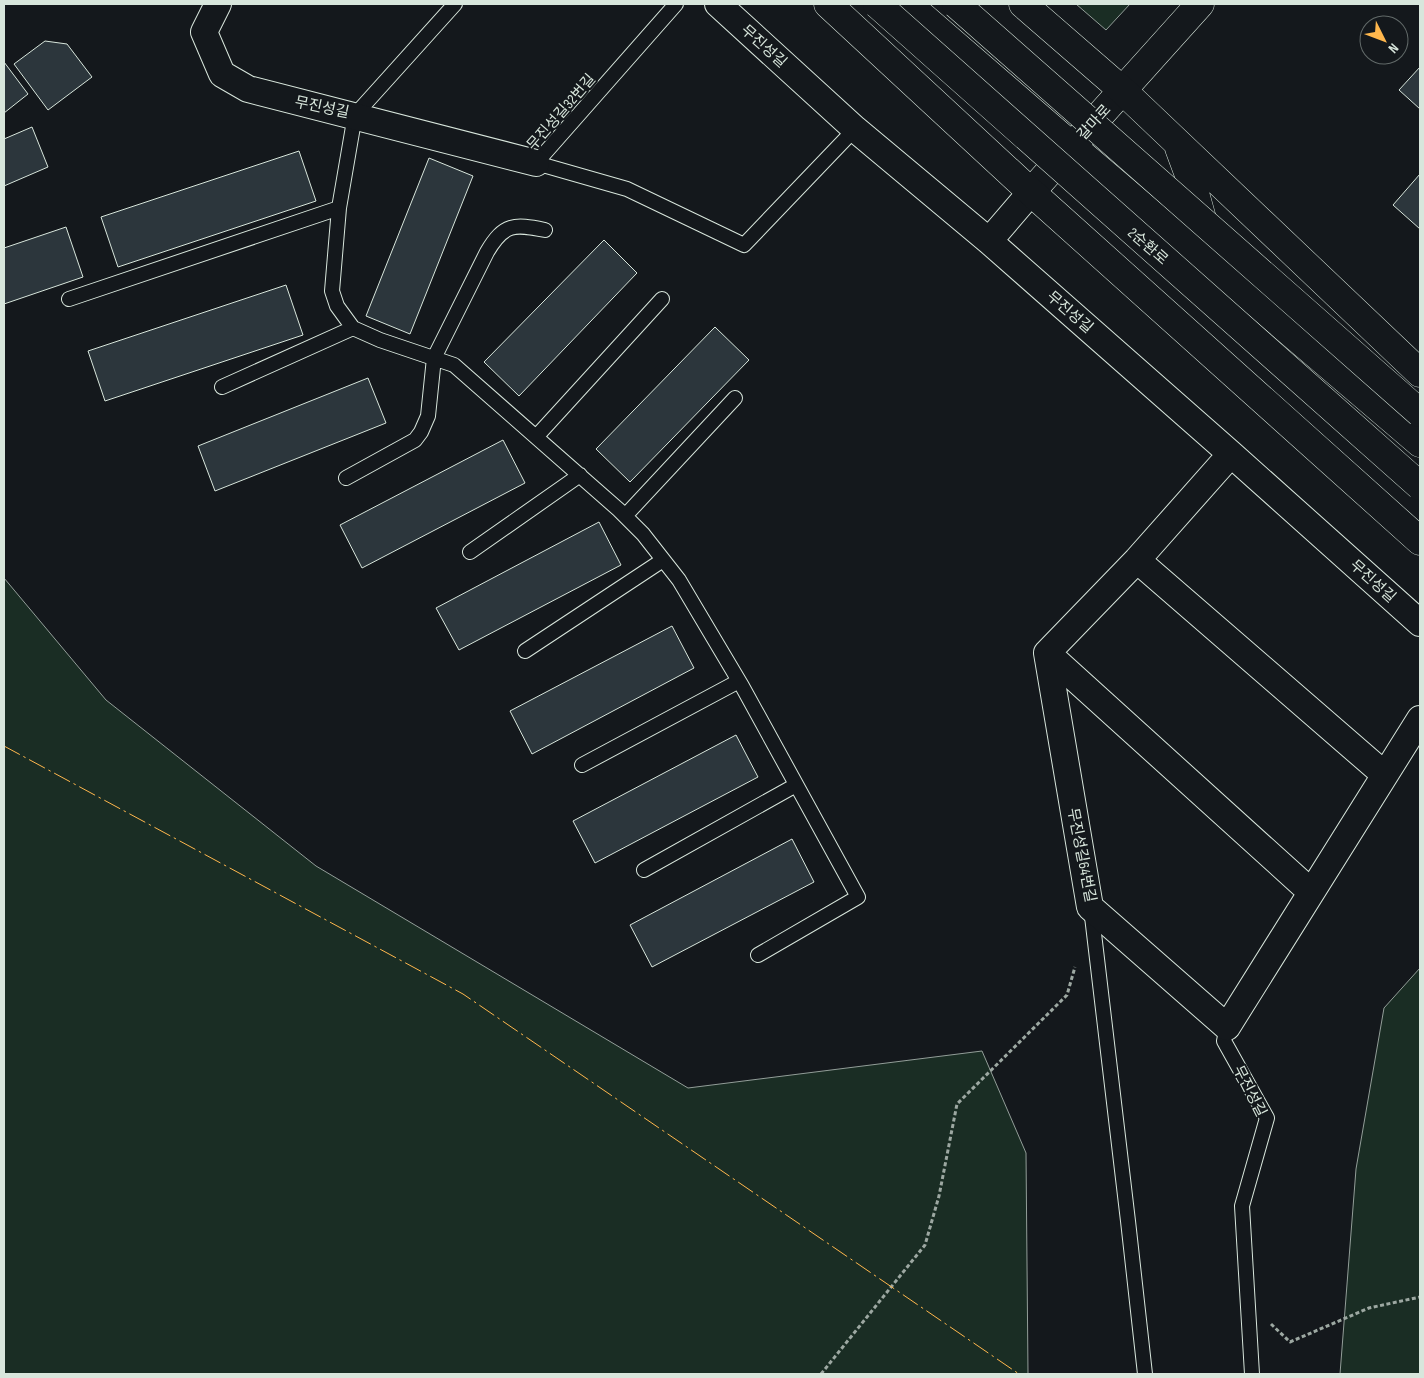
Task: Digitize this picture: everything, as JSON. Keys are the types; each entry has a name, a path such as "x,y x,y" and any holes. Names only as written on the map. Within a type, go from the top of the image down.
{"main road":[{"path":"828,4 1030,192 1420,540"},
{"name":"2순환로","path":"877,4 1420,486"},
{"path":"908,4 1420,443"},
{"path":"956,4 1420,413"},
{"path":"1023,4 1122,90 1420,373"},
{"name":"갈마로","path":"1030,192 1200,4"},
{"path":"1176,142 1186,163 1206,235 1214,256 1231,282"},
{"path":"1289,332 1344,356 1405,373 1420,380"}],"street":[{"name":"무진성길","path":"218,4 204,32 222,74 248,88 291,101 355,115"},
{"name":"무진성길","path":"718,4 855,129 989,241 1420,623"},
{"path":"355,115 368,120 536,163"},
{"name":"갈마로","path":"989,241 1030,192"},
{"path":"1231,454 1137,560 1047,653 1311,892"},
{"path":"1137,560 1385,775"},
{"name":"무진성길64번길","path":"1047,653 1090,907 1227,1027"},
{"path":"1227,1027 1420,719"}],"lane":[{"name":"무진성길","path":"355,115 455,4"},
{"name":"무진성길32번길","path":"676,4 536,163 627,188 744,245 855,129"},
{"path":"355,115 339,208 332,291 337,306 353,328 380,340 454,364 580,475 643,534 679,580 739,681 858,897 758,954"},
{"path":"69,299 339,208"},
{"path":"346,478 415,440 422,432 428,416 434,358 487,252 497,236 510,228 525,226 545,230"},
{"path":"536,437 662,299"},
{"path":"222,387 353,328"},
{"path":"625,516 735,398"},
{"path":"470,552 580,475"},
{"path":"525,651 663,560"},
{"path":"582,765 739,681"},
{"path":"644,870 796,785"},
{"path":"1090,907 1145,1374"},
{"name":"무진성길","path":"1227,1027 1224,1041 1267,1118 1242,1206 1252,1374"}],"path":[{"path":"821,1374 925,1245 939,1196 957,1104 1067,995 1076,960"},
{"path":"1249,1302 1290,1342 1369,1308 1420,1297"}],"green space":[{"path":"1076,4 1130,4 1106,30"},
{"path":"4,578 106,700 316,866 688,1088 982,1051 1026,1153 1028,1374 4,1374"},
{"path":"1420,968 1420,1374 1340,1374 1356,1169 1384,1008"}],"building":[{"path":"45,41 67,44 92,77 48,110 14,64"},
{"path":"4,62 28,94 4,113"},
{"path":"1420,67 1420,109 1399,90"},
{"path":"32,127 48,167 4,186 4,139"},
{"path":"299,151 316,201 118,267 101,217"},
{"path":"429,158 473,176 410,334 366,316"},
{"path":"1420,174 1420,229 1393,205"},
{"path":"66,227 83,277 4,304 4,248"},
{"path":"604,240 637,273 519,396 484,362"},
{"path":"286,285 303,335 105,401 88,351"},
{"path":"715,327 749,360 630,482 596,449"},
{"path":"368,378 386,423 215,491 198,446"},
{"path":"503,440 525,483 362,568 340,525"},
{"path":"599,522 621,565 459,650 436,608"},
{"path":"672,626 694,668 532,754 510,711"},
{"path":"736,735 758,777 595,863 573,821"},
{"path":"792,839 814,882 652,967 630,925"}],"power":[{"path":"4,746 463,994 1019,1374"}]}
